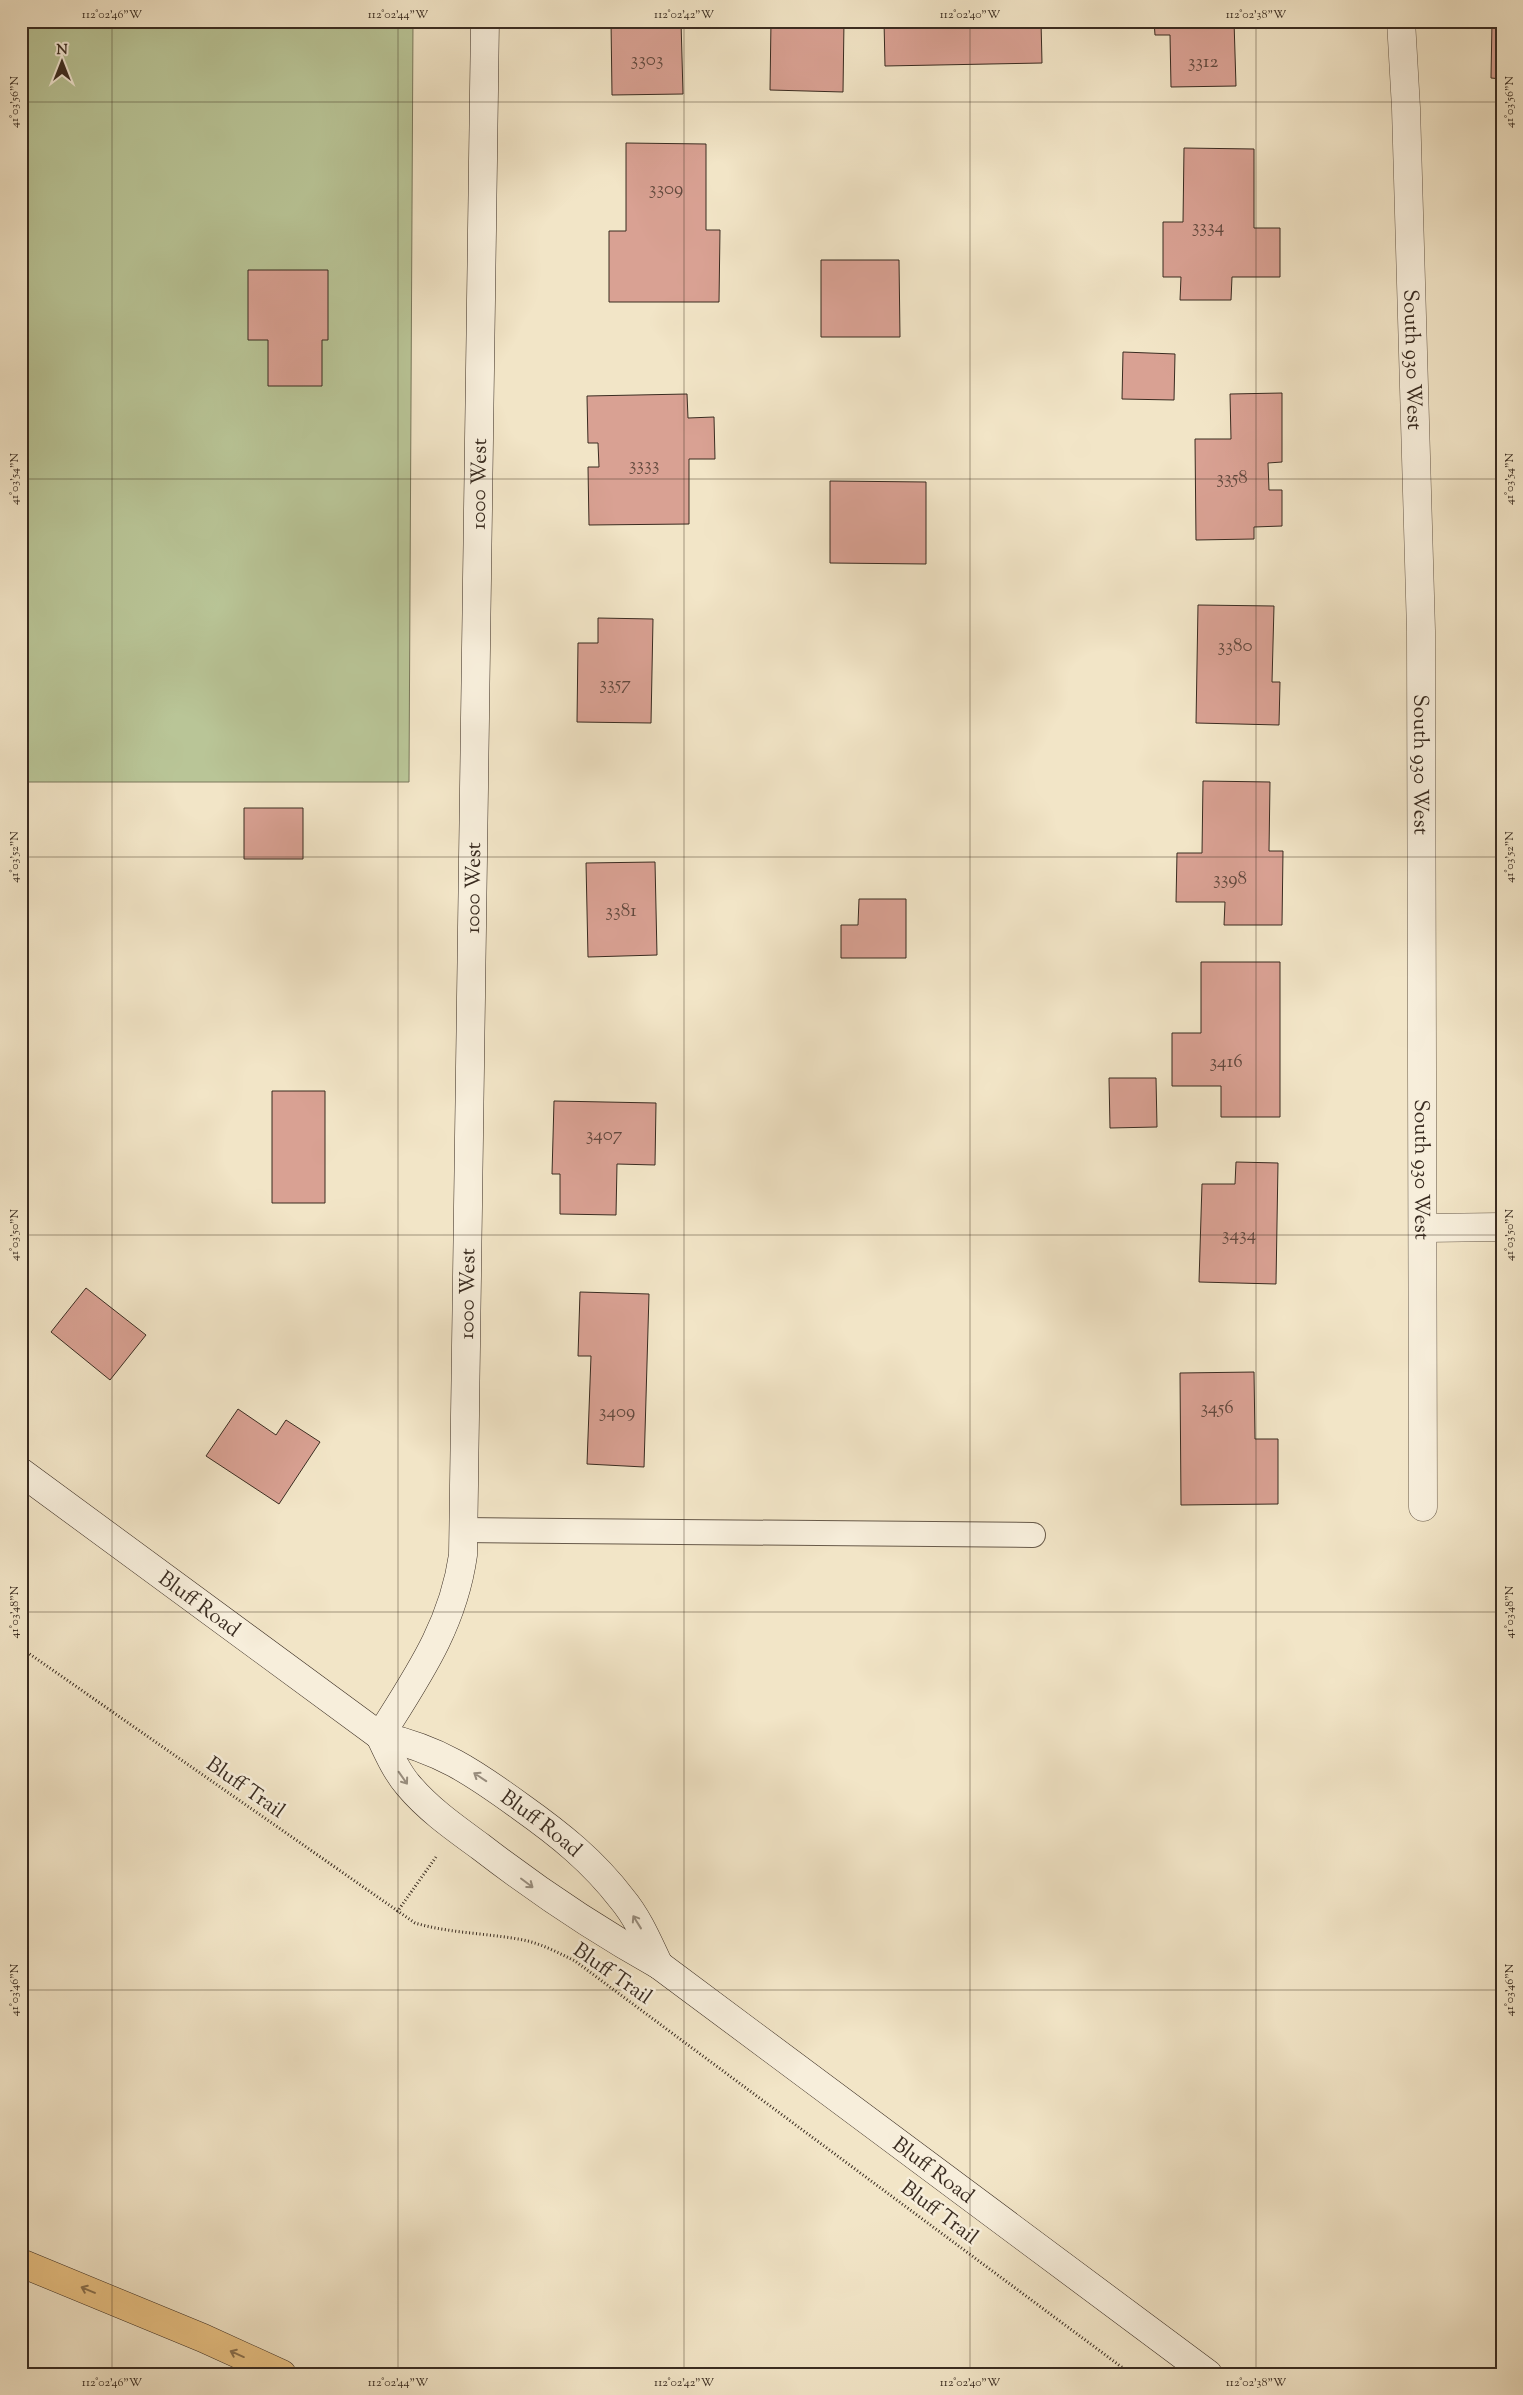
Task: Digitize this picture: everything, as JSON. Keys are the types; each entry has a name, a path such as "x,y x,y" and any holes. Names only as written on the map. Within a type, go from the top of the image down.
{"highway":[{"path":"21,2262 203,2338 282,2374"}],"main road":[{"name":"1000 West","path":"380,1736 442,1633 460,1578 463,1530 485,21"},
{"name":"South 930 West","path":"1401,21 1406,108 1421,631 1424,1228 1423,1507"},
{"path":"1424,1228 1502,1227"},
{"name":"Bluff Road","path":"21,1472 380,1736 407,1742 456,1762 566,1839 597,1868 624,1900 643,1932 659,1965"},
{"name":"Bluff Road","path":"380,1736 392,1761 407,1784 425,1804 456,1829 538,1892 598,1931 659,1965 1208,2374"}],"lane":[{"path":"463,1530 1033,1534"}],"path":[{"name":"Bluff Trail","path":"21,1648 415,1923 432,1928 519,1939 552,1950 575,1961 1131,2374"},
{"path":"397,1912 456,1829"}],"green space":[{"path":"21,21 413,21 409,782 21,782"}],"building":[{"path":"611,21 681,21 683,94 612,95"},
{"path":"771,21 844,21 843,92 770,90"},
{"path":"884,21 1041,21 1042,63 885,66"},
{"path":"1154,21 1234,21 1236,86 1171,87 1170,35 1155,35"},
{"path":"1492,21 1502,21 1502,79 1491,78"},
{"path":"626,143 706,144 706,230 720,230 719,302 609,302 609,231 626,231"},
{"path":"1184,148 1254,149 1254,228 1280,228 1280,277 1232,277 1231,300 1180,300 1181,277 1163,277 1163,222 1183,222"},
{"path":"1501,202 1502,252 1499,252"},
{"path":"821,260 899,260 900,337 821,337"},
{"path":"248,270 328,270 328,340 322,340 322,386 268,386 268,340 248,340"},
{"path":"1123,352 1175,354 1174,400 1122,399"},
{"path":"1282,393 1282,462 1268,463 1269,490 1282,490 1282,526 1254,527 1254,539 1196,540 1195,439 1231,439 1230,394"},
{"path":"687,394 688,418 714,417 715,459 689,459 689,524 589,525 588,467 599,467 598,443 588,443 587,396"},
{"path":"830,481 926,482 926,564 830,563"},
{"path":"1198,605 1274,606 1272,682 1280,682 1279,725 1196,723"},
{"path":"598,618 653,619 651,723 577,722 578,643 598,643"},
{"path":"1203,781 1270,782 1269,851 1283,851 1282,925 1224,925 1225,902 1176,902 1177,853 1202,853"},
{"path":"244,808 303,808 303,859 244,859"},
{"path":"655,862 657,955 588,957 586,863"},
{"path":"859,899 906,899 906,958 841,958 841,925 858,925"},
{"path":"1201,962 1280,962 1280,1117 1221,1117 1221,1086 1172,1086 1172,1033 1201,1033"},
{"path":"1109,1078 1156,1078 1157,1127 1110,1128"},
{"path":"272,1091 325,1091 325,1203 272,1203"},
{"path":"554,1101 656,1103 655,1165 617,1164 616,1215 560,1214 560,1174 552,1174"},
{"path":"1236,1162 1278,1163 1276,1284 1199,1282 1202,1184 1235,1184"},
{"path":"86,1288 146,1335 110,1380 51,1332"},
{"path":"580,1292 649,1294 644,1467 587,1464 591,1356 578,1356"},
{"path":"1499,1365 1502,1365 1502,1464 1501,1464"},
{"path":"1254,1372 1255,1439 1278,1439 1278,1504 1181,1505 1180,1373"},
{"path":"238,1409 276,1435 286,1420 320,1442 279,1504 206,1456"}]}
